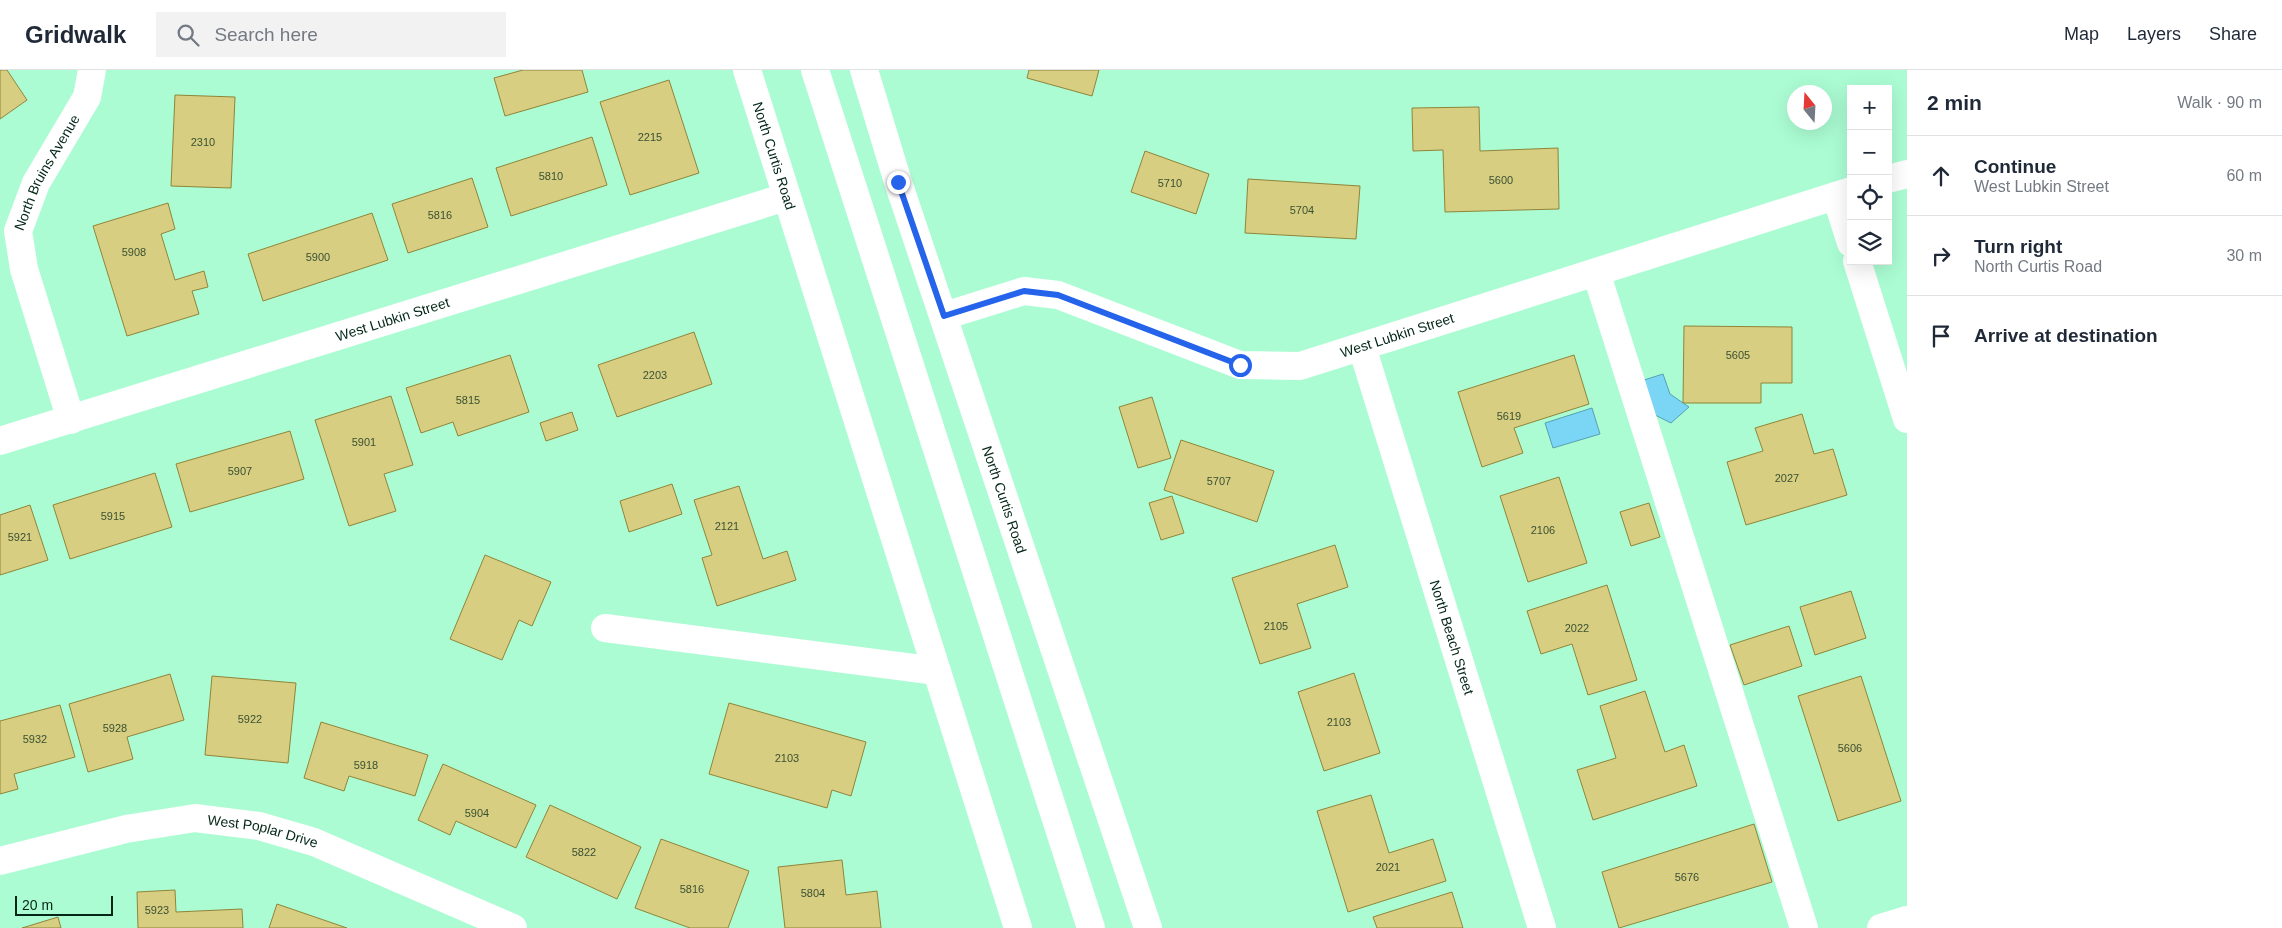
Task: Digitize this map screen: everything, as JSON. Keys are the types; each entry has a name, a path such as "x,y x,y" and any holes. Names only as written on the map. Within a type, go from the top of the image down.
{"street":[{"name":"North Bruins Avenue","path":"71,420 24,269 9,228 87,97 92,70"},
{"name":"North Curtis Road","path":"747,70 1018,928"},
{"path":"815,70 1091,928"},
{"name":"North Curtis Road","path":"864,70 1148,928"},
{"path":"1892,178 1907,174"},
{"name":"West Lubkin Street","path":"944,316 1024,291 1058,295 1240,365 1300,366 1843,193"},
{"path":"1843,193 1847,220"},
{"name":"West Lubkin Street","path":"0,441 786,197"},
{"path":"1858,265 1907,419"},
{"path":"1596,272 1804,928"},
{"name":"North Beach Street","path":"1362,347 1542,928"},
{"path":"605,628 937,671"},
{"name":"West Poplar Drive","path":"0,862 126,829 195,818 259,826 314,842 473,919 513,928"},
{"path":"1880,928 1907,920"}],"water":[{"path":"1663,374 1670,394 1689,407 1671,423 1655,415 1644,380"},
{"path":"1592,408 1600,434 1553,448 1545,423"}],"building":[{"path":"0,70 7,70 27,100 0,119"},
{"path":"523,70 582,70 588,92 505,116 494,78"},
{"path":"1029,70 1099,70 1092,96 1027,78"},
{"path":"669,80 699,173 630,195 600,102"},
{"path":"175,95 235,97 231,188 171,186"},
{"path":"1479,107 1480,151 1558,148 1559,209 1445,212 1443,150 1413,151 1412,108"},
{"path":"592,137 607,185 511,216 496,168"},
{"path":"1145,151 1209,174 1196,214 1131,192"},
{"path":"472,178 488,227 408,253 392,204"},
{"path":"1248,179 1360,186 1356,239 1245,233"},
{"path":"168,203 175,229 161,234 175,280 204,271 208,287 192,291 199,314 127,336 93,226"},
{"path":"372,213 388,260 263,301 248,254"},
{"path":"1684,326 1792,327 1792,383 1761,383 1761,403 1683,403"},
{"path":"694,332 712,384 617,417 598,365"},
{"path":"510,355 529,412 458,436 453,422 421,433 406,388"},
{"path":"1574,355 1589,404 1514,428 1523,453 1482,467 1458,392"},
{"path":"391,396 413,465 384,474 396,511 349,526 315,420"},
{"path":"1152,397 1171,458 1138,468 1119,407"},
{"path":"572,412 578,430 546,441 540,423"},
{"path":"1802,414 1814,454 1833,449 1847,495 1746,525 1727,462 1763,451 1755,428"},
{"path":"290,431 304,479 190,512 176,464"},
{"path":"1181,440 1274,471 1257,522 1164,490"},
{"path":"155,473 172,527 70,559 53,505"},
{"path":"1559,477 1587,563 1528,582 1500,496"},
{"path":"672,484 682,514 629,532 620,501"},
{"path":"739,486 763,559 787,551 796,580 717,606 702,558 712,555 694,500"},
{"path":"1172,496 1184,533 1161,540 1149,503"},
{"path":"1649,503 1660,537 1631,546 1620,512"},
{"path":"30,505 48,560 0,575 0,515"},
{"path":"1335,545 1348,587 1297,604 1311,648 1260,664 1232,578"},
{"path":"485,555 551,582 532,626 519,620 502,660 450,639"},
{"path":"1607,585 1637,680 1588,695 1572,644 1541,654 1527,611"},
{"path":"1851,591 1866,638 1815,655 1800,607"},
{"path":"1789,626 1802,666 1744,685 1730,645"},
{"path":"1354,673 1380,753 1324,771 1298,692"},
{"path":"170,674 184,720 127,737 133,759 88,772 69,704"},
{"path":"212,676 296,683 288,763 205,755"},
{"path":"1861,676 1901,801 1838,821 1798,696"},
{"path":"1645,691 1665,752 1684,745 1697,786 1593,820 1577,770 1616,758 1600,706"},
{"path":"729,703 866,742 851,796 832,790 827,808 709,774"},
{"path":"60,705 75,757 14,774 18,789 0,794 0,721"},
{"path":"321,722 428,755 415,796 349,776 344,791 304,778"},
{"path":"443,764 536,805 516,848 456,821 450,835 418,820"},
{"path":"1371,795 1389,853 1433,839 1446,881 1348,912 1317,811"},
{"path":"550,805 641,847 617,899 526,857"},
{"path":"1754,824 1772,882 1619,928 1602,872"},
{"path":"661,839 749,871 728,928 690,928 635,908"},
{"path":"842,860 846,895 877,891 881,928 785,928 778,867"},
{"path":"175,890 176,912 242,909 243,928 138,928 137,892"},
{"path":"1452,892 1463,928 1377,928 1373,917"},
{"path":"277,904 347,928 269,928"},
{"path":"58,917 61,928 22,928"}],"route":[{"path":"898,182 944,316 1024,291 1058,295 1240,365"}]}
